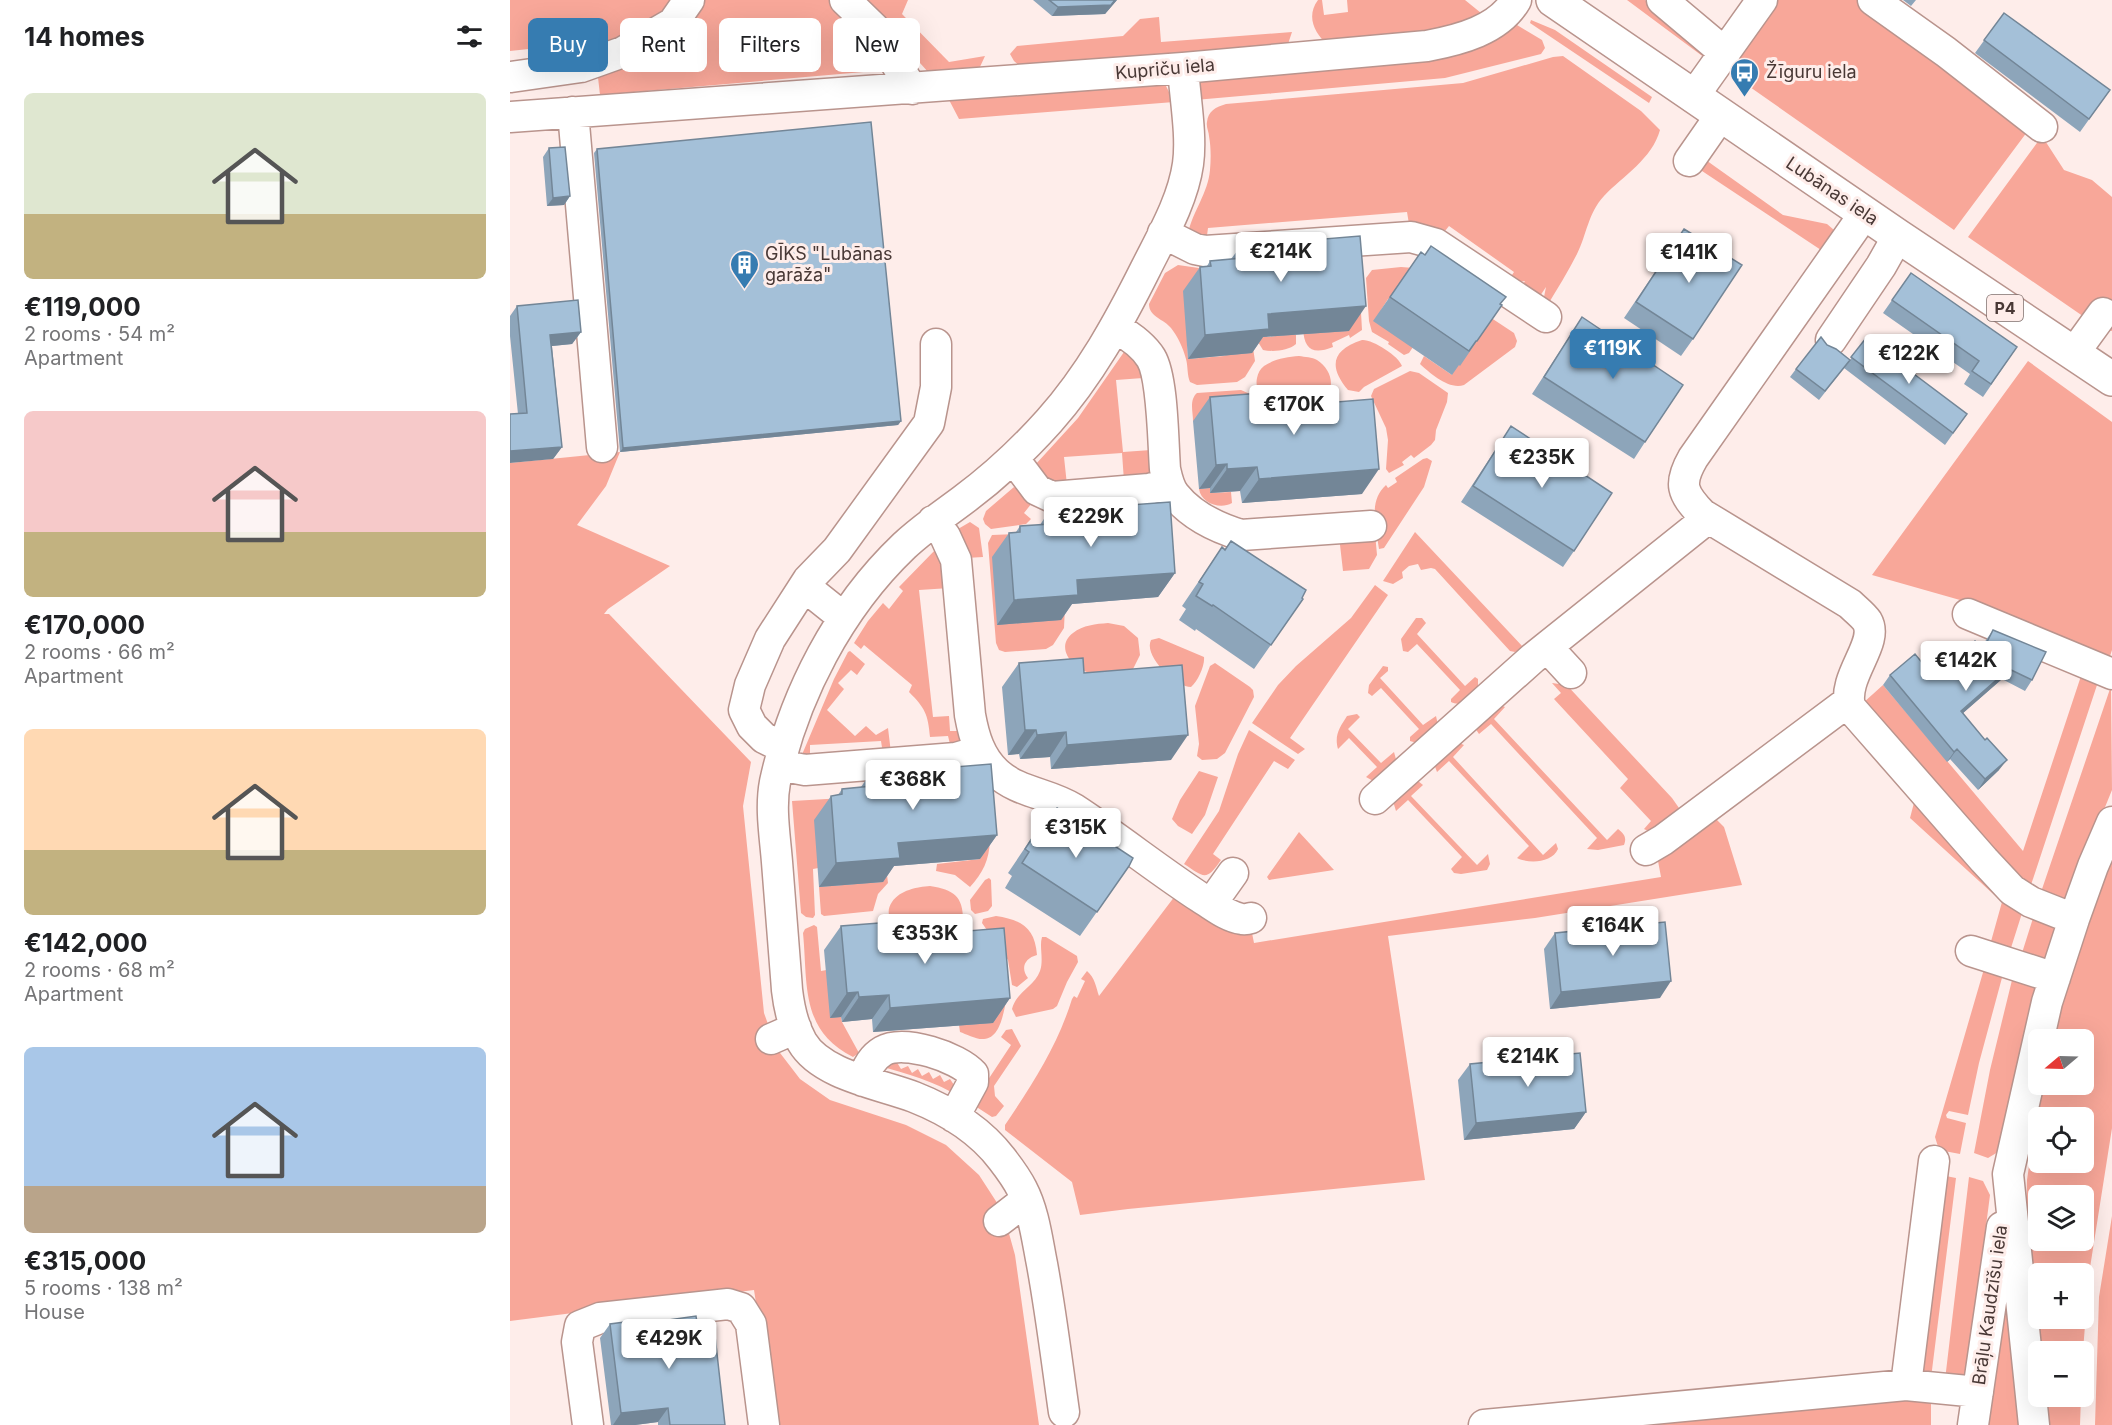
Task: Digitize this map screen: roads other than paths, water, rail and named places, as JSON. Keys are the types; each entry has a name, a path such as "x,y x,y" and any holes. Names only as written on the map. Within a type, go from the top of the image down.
{"main road":[{"name":"Lubānas iela","path":"1553,0 2112,379"}],"street":[{"path":"511,77 581,67 623,52 673,23 689,0"},
{"path":"845,0 874,28 912,89"},
{"name":"Kupriču iela","path":"515,125 573,112 1183,68 1437,44 1457,40 1484,28 1504,16 1516,0"},
{"path":"1662,0 1725,53"},
{"path":"1693,97 1762,0"},
{"path":"1874,0 1946,52 2042,127"},
{"path":"1064,1412 1035,1225 1022,1189 1000,1157 972,1129 954,1117 915,1098 833,1069 802,1043 783,1034 790,1011 773,795 782,757 807,686 844,618 904,546 1013,458 1050,420 1091,367 1116,328 1163,233 1185,182 1188,161 1183,68"},
{"path":"573,112 602,447"},
{"path":"1689,161 1721,116"},
{"path":"1865,213 1791,301 1684,473 1683,489 1689,501 1702,514 1850,604 1867,621 1871,635 1851,681 1847,696 1850,707 2003,880 2022,897 2074,919"},
{"path":"1163,233 1195,249 1205,250 1411,237 1436,244 1546,317"},
{"path":"1831,340 1881,266 1898,236"},
{"path":"2074,353 2103,313"},
{"path":"1116,328 1143,347 1152,359 1158,375 1168,484 1174,495 1200,516 1224,529 1242,535 1371,526"},
{"path":"936,344 936,387 929,423 837,550 808,580 770,639 750,685 744,710 752,726 782,757 805,770 956,758 980,751"},
{"path":"1013,458 1037,490 1052,497 1149,489 1168,484"},
{"path":"1375,799 1547,647 1708,518"},
{"path":"933,521 945,536 956,560 970,716 980,751 994,771 1012,784 1049,796 1074,809 1211,904 1234,917 1251,918"},
{"path":"814,594 844,618"},
{"path":"1968,614 2112,674"},
{"path":"1547,647 1571,673"},
{"path":"1646,850 1663,840 1707,806 1768,776 1814,740 1849,701"},
{"name":"Brāļu Kaudzīšu iela","path":"2034,1425 2007,1174 2047,1002 2093,866 2112,822"},
{"path":"1211,904 1233,873"},
{"path":"1971,951 2055,978"},
{"path":"862,1081 868,1065 884,1050 896,1047 919,1050 955,1060 973,1074 973,1082 954,1117"},
{"path":"1906,1385 1934,1161"},
{"name":"Brāļu Kaudzīšu iela","path":"1973,1425 2008,1186"},
{"path":"999,1221 1026,1200"},
{"path":"588,1425 577,1342 580,1326 600,1318 728,1304 741,1308 751,1324 765,1425"},
{"path":"1484,1425 1906,1385 1978,1392"}],"place":[{"name":"Žīguru iela","path":"1745,98"},
{"name":"GĪKS \"Lubānas garāža\"","path":"744,290"}]}
